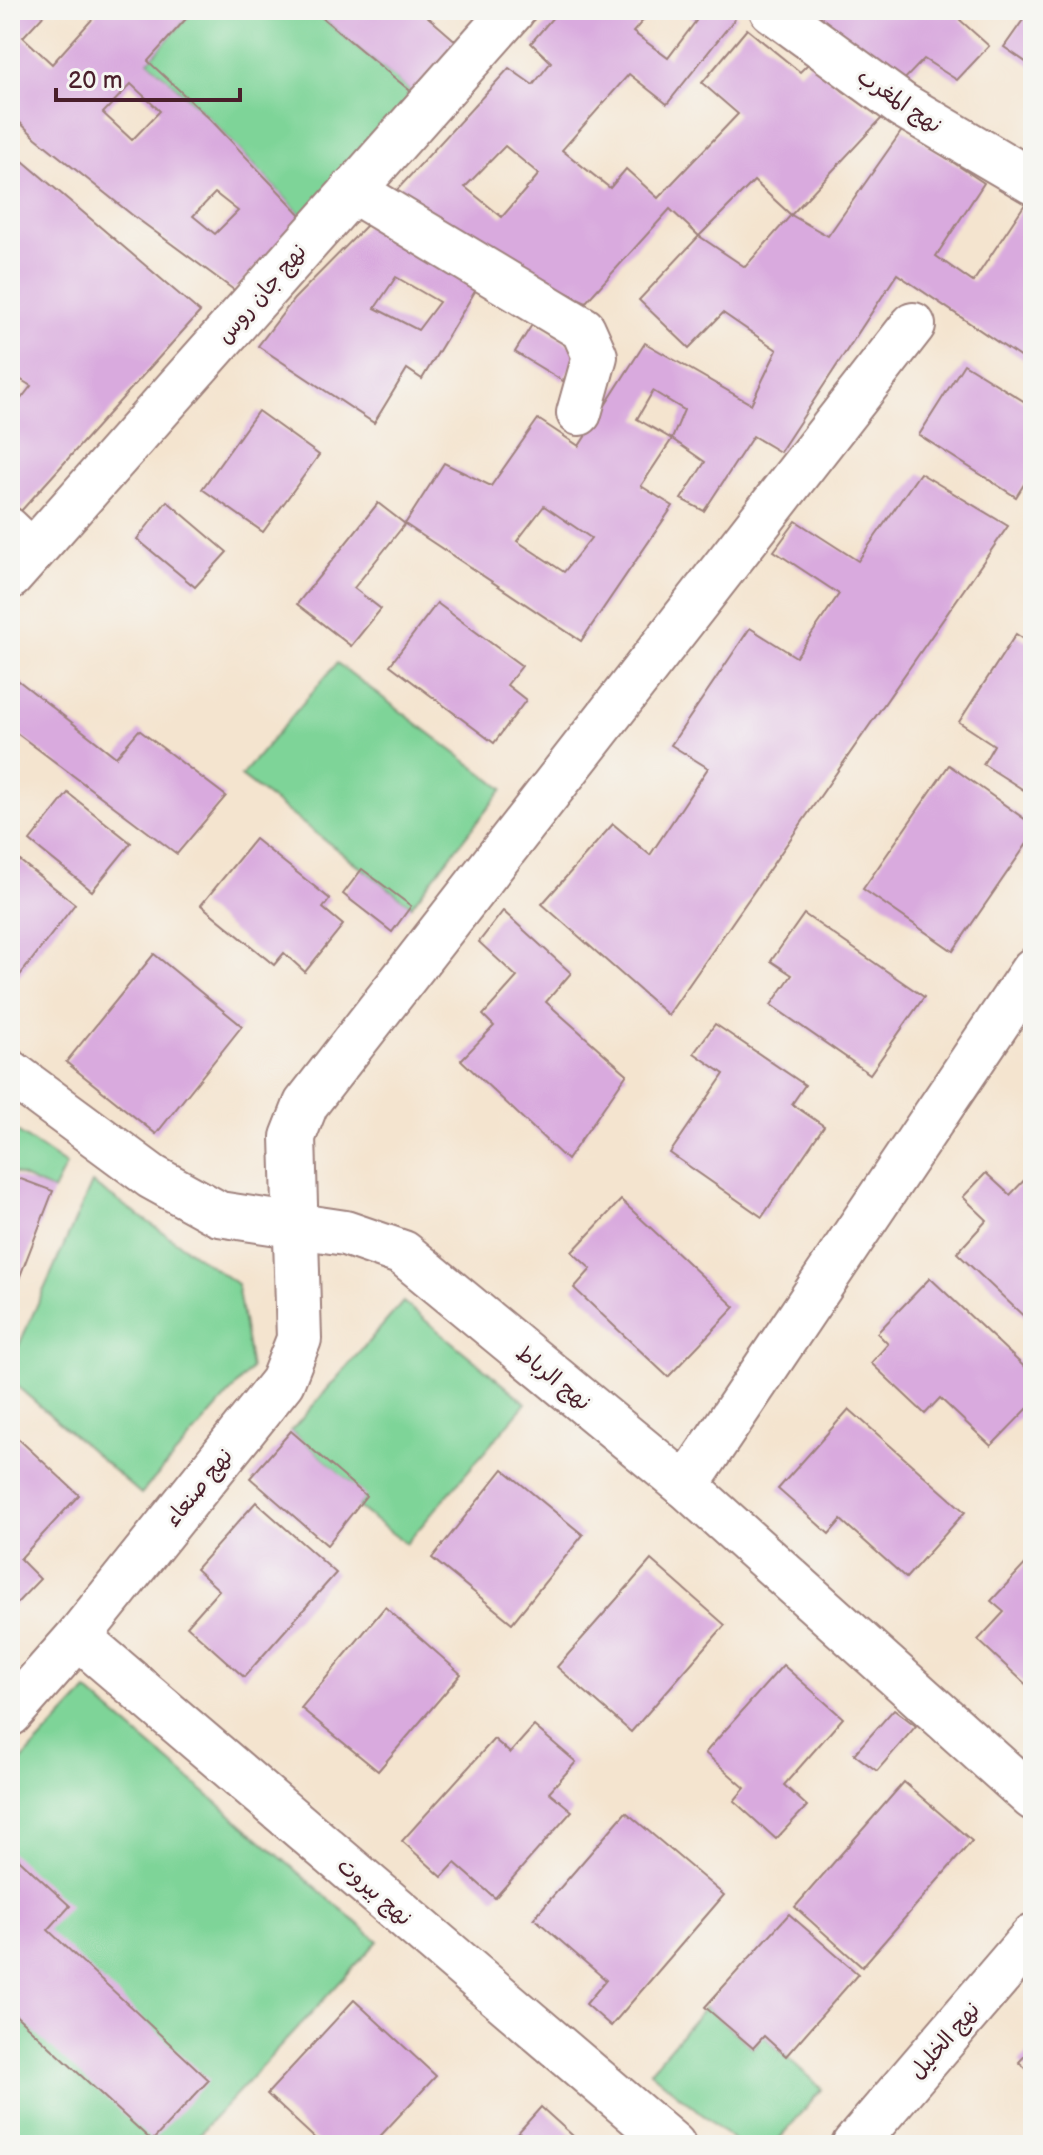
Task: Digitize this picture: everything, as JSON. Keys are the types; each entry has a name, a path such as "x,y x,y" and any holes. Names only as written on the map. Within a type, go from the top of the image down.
{"street":[{"name":"نهج المغرب","path":"772,10 902,105 1033,182"},
{"name":"نهج جان روس","path":"18,551 352,190 505,13"},
{"path":"352,190 583,329 595,356 579,413"},
{"name":"نهج صنعاء","path":"10,1714 78,1637 282,1382 299,1339 293,1137 306,1104 913,325"},
{"path":"686,1486 1033,970"},
{"name":"نهج الرباط","path":"10,1072 152,1177 219,1214 345,1233 403,1253 686,1486 1033,1798"},
{"name":"نهج بيروت","path":"78,1637 673,2145"},
{"name":"نهج الخليل","path":"854,2145 1033,1936"}],"green space":[{"path":"194,10 313,10 414,94 305,219 211,120 148,61"},
{"path":"337,663 503,789 411,906 241,776"},
{"path":"10,1127 66,1165 53,1191 10,1171"},
{"path":"92,1183 237,1284 251,1369 141,1494 10,1380 10,1365"},
{"path":"403,1302 526,1403 406,1544 358,1507 365,1496 291,1431"},
{"path":"87,1691 378,1941 189,2145 10,2145 10,1773"},
{"path":"705,2007 753,2048 764,2036 822,2089 774,2145 739,2145 650,2071"}],"building":[{"path":"10,10 48,10 23,37 52,64 96,15 91,10 194,10 148,61 211,120 305,219 234,290 131,214 36,138 10,113","holes":["131,84 160,111 132,140 103,113","215,193 238,211 215,234 193,216"]},
{"path":"313,10 420,10 458,43 414,94"},
{"path":"559,10 652,10 633,32 668,58 696,21 682,10 730,10 737,16 667,104 629,74 562,150 610,188 626,169 658,198 738,114 702,83 747,29 800,72 810,62 843,91 882,118 791,215 754,181 699,236 670,209 586,302 472,248 395,192 509,68 533,85 551,62 531,43","holes":["505,146 539,174 502,217 465,187"]},
{"path":"808,10 968,10 960,20 989,46 957,80 924,59 901,83"},
{"path":"1033,10 1033,67 1004,47"},
{"path":"903,129 984,183 936,256 973,282 1025,204 1033,209 1033,366 897,274 780,452 753,436 704,511 681,499 705,462 672,439 641,486 673,506 581,641 405,524 444,463 491,486 538,419 579,446 645,343 751,404 777,350 723,313 689,348 639,300 699,236 745,267 791,215 828,236","holes":["653,391 684,410 672,439 637,419","544,506 591,538 564,572 517,541"]},
{"path":"10,150 200,312 21,511 10,501 10,413 31,386 10,373"},
{"path":"369,223 477,288 422,379 407,369 374,423 258,346 294,299","holes":["396,277 439,302 418,330 375,308"]},
{"path":"533,323 580,351 563,381 515,352"},
{"path":"964,364 1033,407 1033,470 1016,497 919,435"},
{"path":"258,411 319,455 263,532 202,489"},
{"path":"920,473 1008,526 668,1015 542,904 613,824 650,855 708,768 671,745 750,628 796,657 839,594 774,551 796,521 858,561"},
{"path":"167,501 227,552 195,587 137,539"},
{"path":"378,503 405,524 354,588 381,609 351,646 297,604"},
{"path":"437,603 522,666 507,685 526,700 494,743 390,665"},
{"path":"1016,634 1033,645 1033,796 983,764 994,745 959,722"},
{"path":"10,674 116,757 139,730 226,796 177,854 10,728"},
{"path":"949,765 1033,825 1033,835 953,951 863,889"},
{"path":"68,793 131,843 92,891 30,841"},
{"path":"255,839 330,899 323,908 343,925 305,972 284,953 274,965 201,905"},
{"path":"10,853 75,904 10,988"},
{"path":"362,869 411,906 392,932 343,894"},
{"path":"503,911 571,973 546,1002 627,1074 567,1160 461,1060 494,1026 483,1015 517,977 479,942"},
{"path":"804,914 924,997 870,1074 771,1005 792,975 771,961"},
{"path":"154,954 242,1026 156,1134 66,1062"},
{"path":"715,1024 805,1085 792,1104 824,1126 762,1217 670,1153 724,1074 694,1053"},
{"path":"1033,1171 1033,1325 957,1253 987,1220 963,1197 986,1173 1010,1195"},
{"path":"10,1175 53,1191 10,1302"},
{"path":"621,1200 735,1307 668,1377 574,1288 591,1269 572,1252"},
{"path":"930,1278 1033,1375 1033,1403 991,1446 940,1398 925,1414 871,1363 888,1344 877,1333"},
{"path":"849,1409 965,1512 906,1578 841,1520 829,1534 778,1489"},
{"path":"10,1431 79,1495 20,1559 40,1579 13,1607 10,1604"},
{"path":"291,1431 366,1496 327,1545 250,1478"},
{"path":"503,1469 583,1535 512,1623 432,1558"},
{"path":"256,1502 336,1573 244,1677 187,1626 219,1590 196,1569"},
{"path":"651,1560 725,1625 631,1732 557,1667"},
{"path":"1029,1560 1033,1563 1033,1691 978,1640 1004,1612 991,1601"},
{"path":"385,1607 461,1674 378,1771 301,1708"},
{"path":"783,1665 843,1718 784,1785 807,1806 776,1839 734,1801 745,1788 705,1753"},
{"path":"894,1709 916,1726 877,1771 854,1754"},
{"path":"534,1726 576,1762 549,1792 572,1811 495,1898 455,1863 442,1877 402,1841 494,1739 510,1753"},
{"path":"904,1782 972,1841 862,1967 795,1907"},
{"path":"626,1812 724,1895 611,2026 586,2004 606,1980 534,1918"},
{"path":"10,1851 70,1906 48,1930 209,2080 152,2141 10,2010"},
{"path":"789,1914 858,1974 786,2056 764,2036 753,2048 705,2007"},
{"path":"354,2000 436,2076 372,2145 322,2145 267,2094"},
{"path":"1033,2047 1033,2075 1019,2062"},
{"path":"541,2107 583,2145 507,2145"}]}
